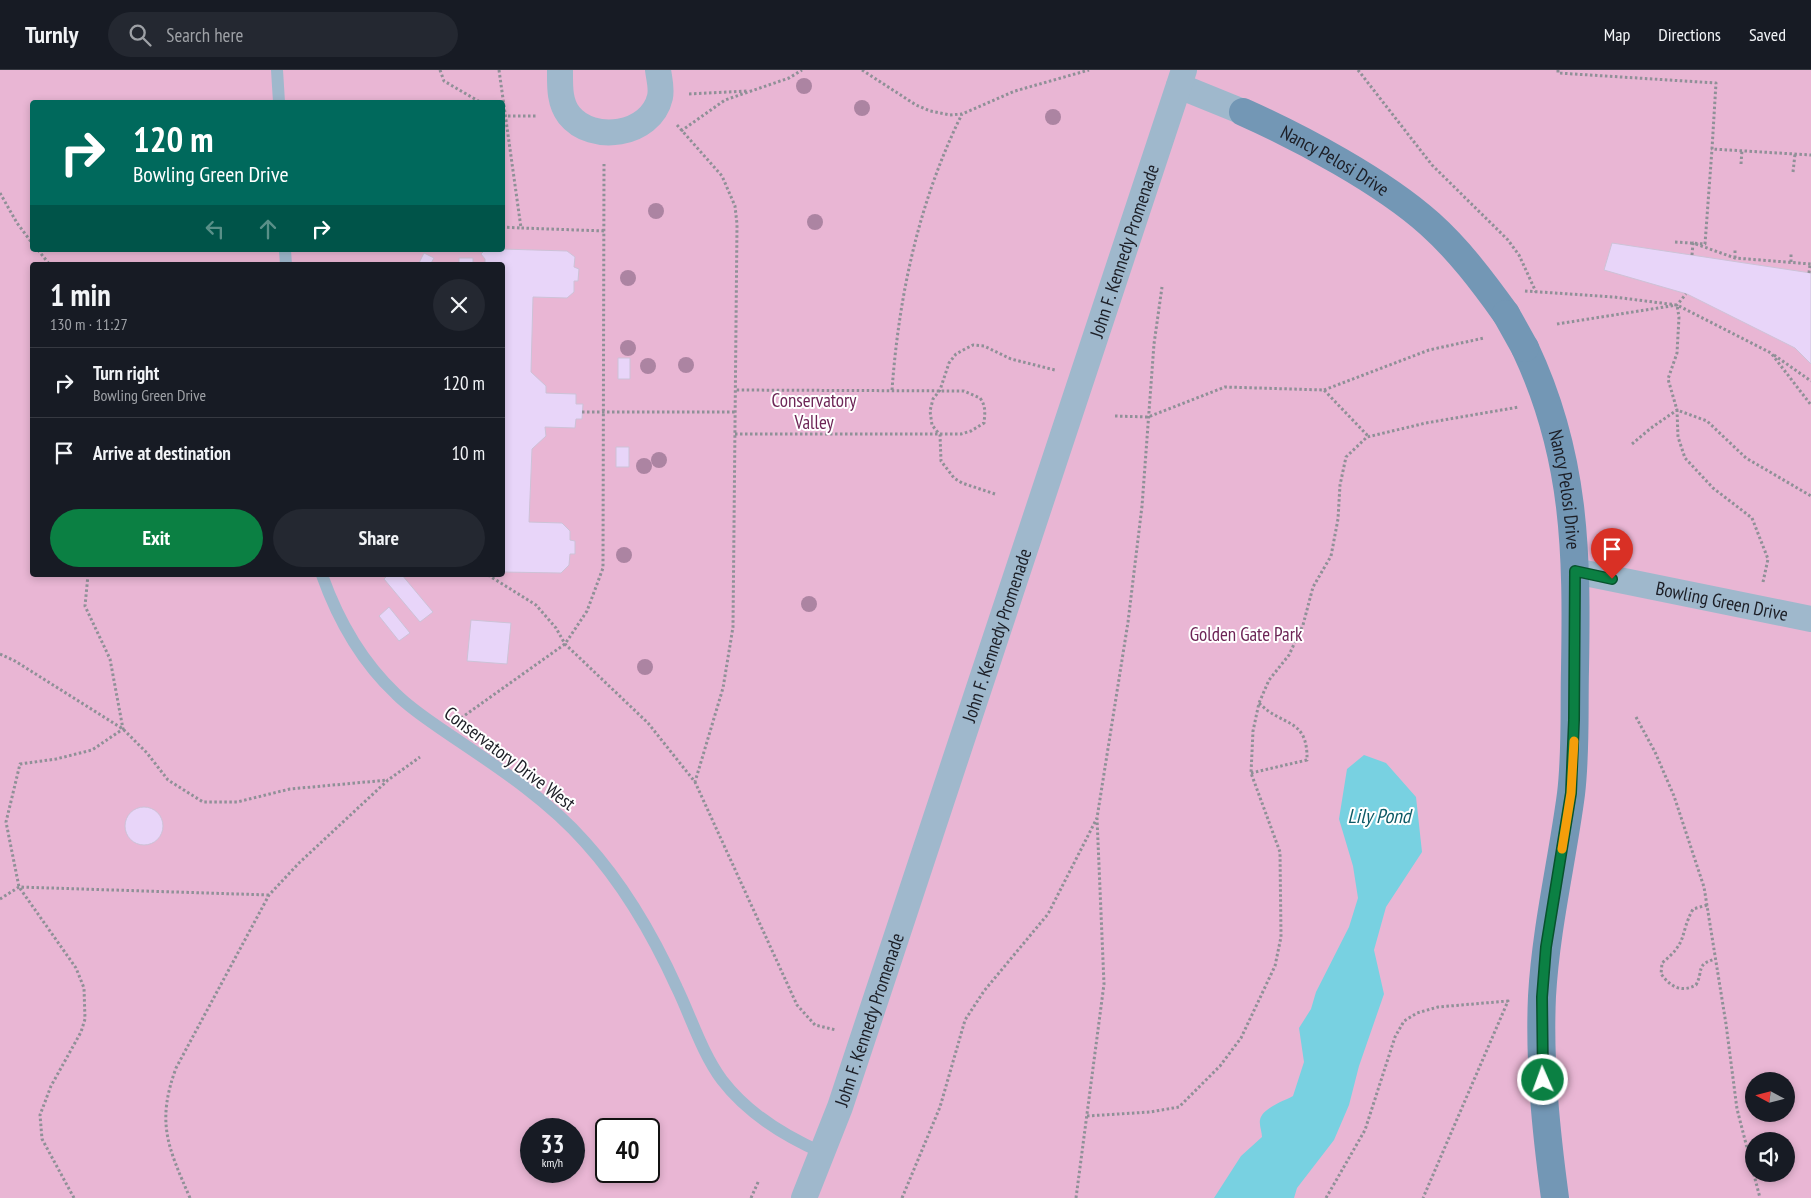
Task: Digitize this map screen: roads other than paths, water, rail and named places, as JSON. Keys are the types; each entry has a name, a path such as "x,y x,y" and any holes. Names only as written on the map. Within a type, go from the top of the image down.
{"street":[{"path":"560,70 561,99 568,114 580,125 595,131 612,133 628,130 642,123 653,112 660,97 658,70"},
{"name":"Nancy Pelosi Drive","path":"1182,78 1339,162 1401,200 1430,224 1457,250 1506,314 1525,348 1548,402 1561,446 1567,478 1575,571 1575,692 1571,793 1550,921 1542,997 1543,1098 1555,1198"},
{"name":"John F. Kennedy Promenade","path":"804,1198 823,1153 863,1038 1182,78"},
{"name":"Bowling Green Drive","path":"1575,571 1811,619"}],"lane":[{"path":"277,70 279,100"},
{"name":"Conservatory Drive West","path":"323,577 335,608 352,641 365,660 397,696 533,794 584,841 610,872 634,906 657,946 708,1055 722,1080 760,1118 798,1142 823,1153"}],"water":[{"name":"Lily Pond","path":"1364,755 1386,763 1416,797 1422,852 1386,907 1374,950 1384,994 1359,1066 1349,1105 1334,1140 1297,1188 1294,1198 1214,1198 1241,1156 1262,1137 1260,1122 1265,1112 1293,1096 1304,1062 1299,1028 1311,1009 1316,992 1349,927 1358,898 1353,866 1339,819 1347,769"}],"park label":[{"name":"Conservatory Valley","path":"814,411"},
{"name":"Golden Gate Park","path":"1246,634"}]}
